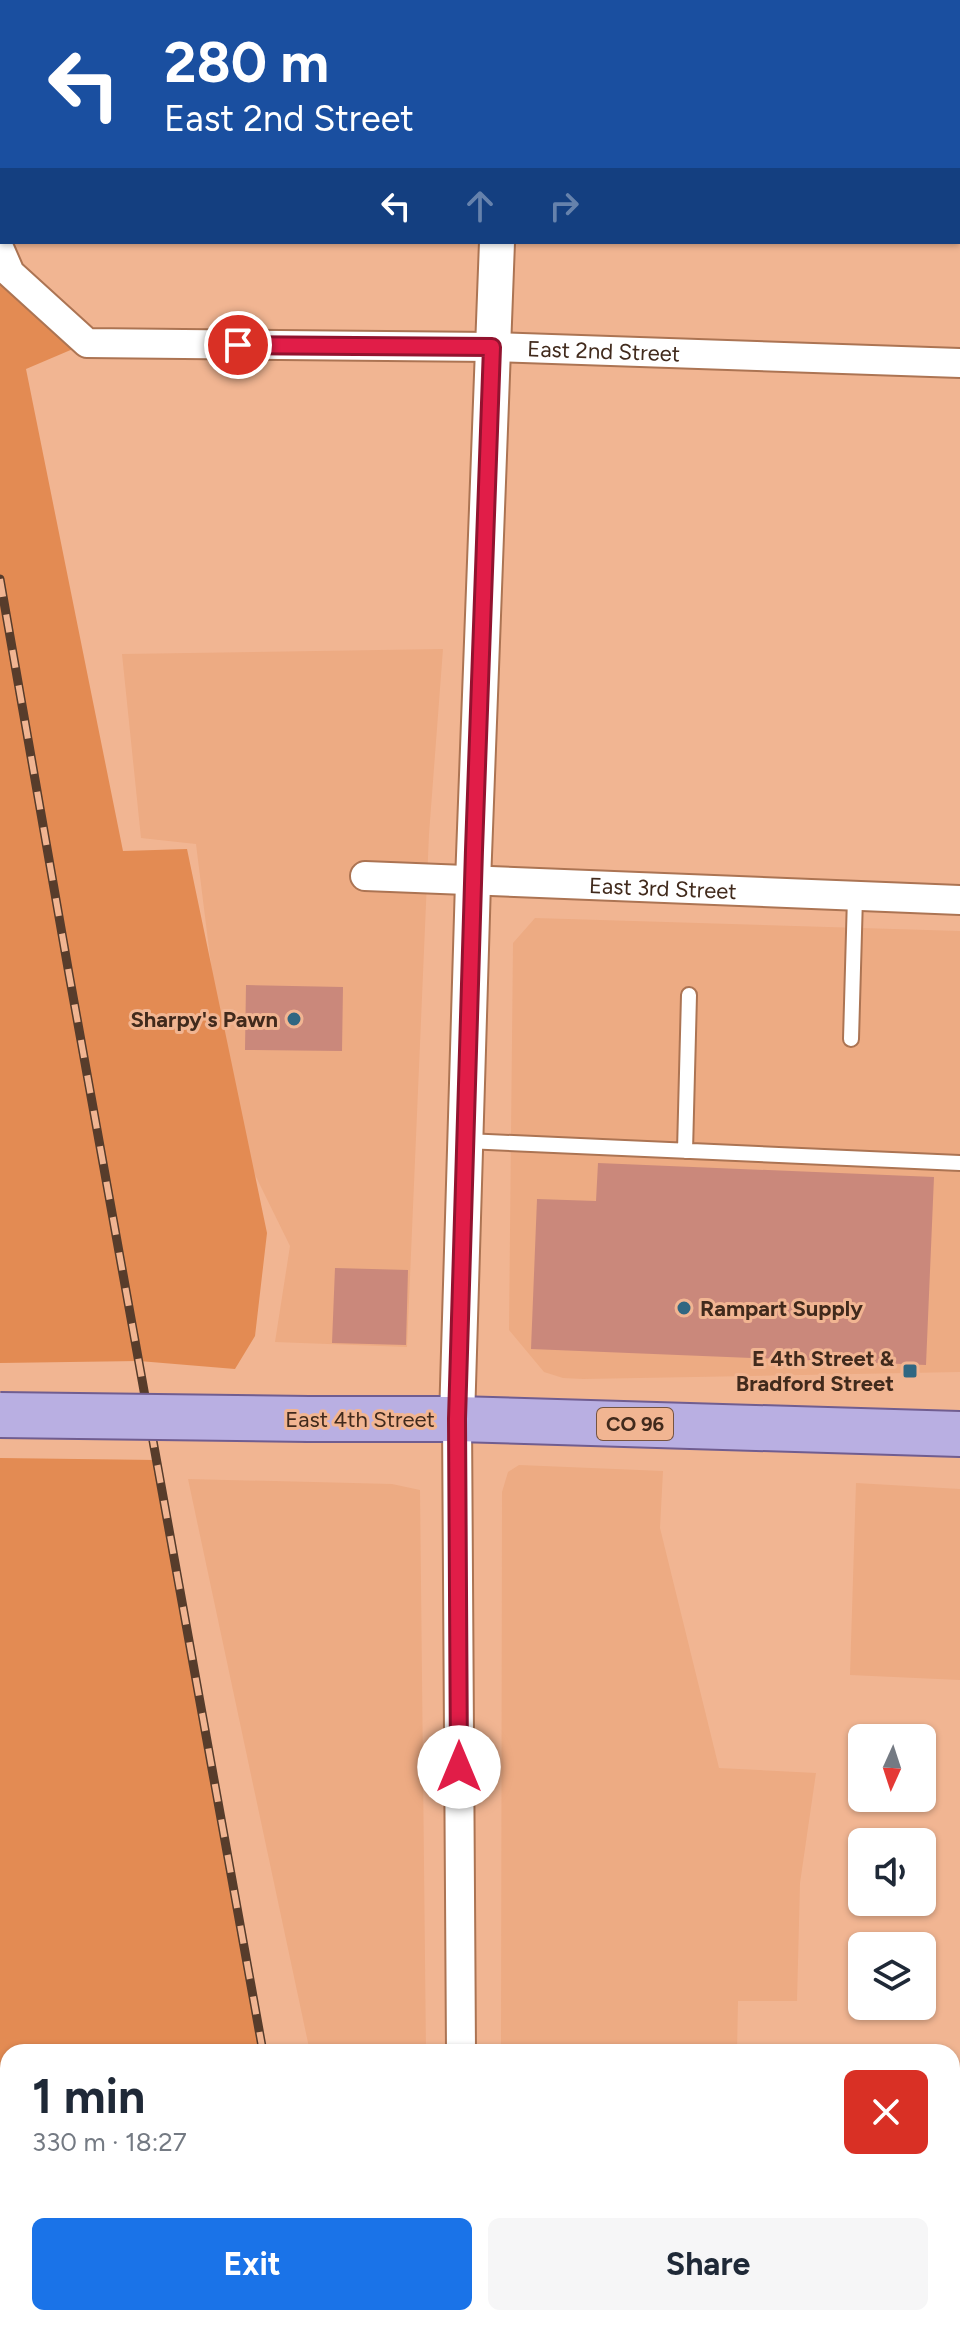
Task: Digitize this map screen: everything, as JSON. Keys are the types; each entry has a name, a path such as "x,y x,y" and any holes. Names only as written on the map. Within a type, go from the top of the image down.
{"main road":[{"name":"East 4th Street","path":"0,1415 457,1419 960,1434"}],"street":[{"path":"461,2044 457,1419 497,244"},
{"name":"East 2nd Street","path":"0,250 10,273 87,343 492,347 960,363"},
{"name":"East 3rd Street","path":"365,876 960,900"}],"lane":[{"path":"851,1039 855,897"},
{"path":"685,1151 689,995"},
{"path":"466,1141 960,1163"}],"shaded area":[{"path":"0,250 87,343 26,369 123,851 187,849 267,1233 255,1336 235,1369 139,1361 0,1363"},
{"path":"443,649 429,834 407,1347 275,1342 290,1246 231,1126 196,844 141,838 122,654"},
{"path":"535,918 960,931 960,1372 583,1379 563,1378 544,1372 509,1330 513,943"},
{"path":"0,1458 156,1460 262,2044 0,2044"},
{"path":"519,1465 663,1471 660,1528 719,1768 816,1773 800,1883 797,2001 738,2001 737,2044 501,2044 502,1492 508,1472"},
{"path":"188,1479 392,1484 420,1490 426,2044 308,2044"},
{"path":"856,1483 960,1489 960,1680 850,1675"}],"building":[{"path":"246,985 343,987 342,1051 245,1050"},
{"path":"598,1163 934,1177 926,1365 531,1349 537,1199 596,1201"},
{"path":"335,1268 408,1270 406,1345 332,1343"}],"railway":[{"path":"0,579 262,2044"}],"place":[{"name":"Sharpy's Pawn","path":"294,1019"},
{"name":"Rampart Supply","path":"684,1308"},
{"name":"E 4th Street & Bradford Street","path":"910,1371"}],"route":[{"path":"238,345 492,347 457,1419 459,1767"}]}
